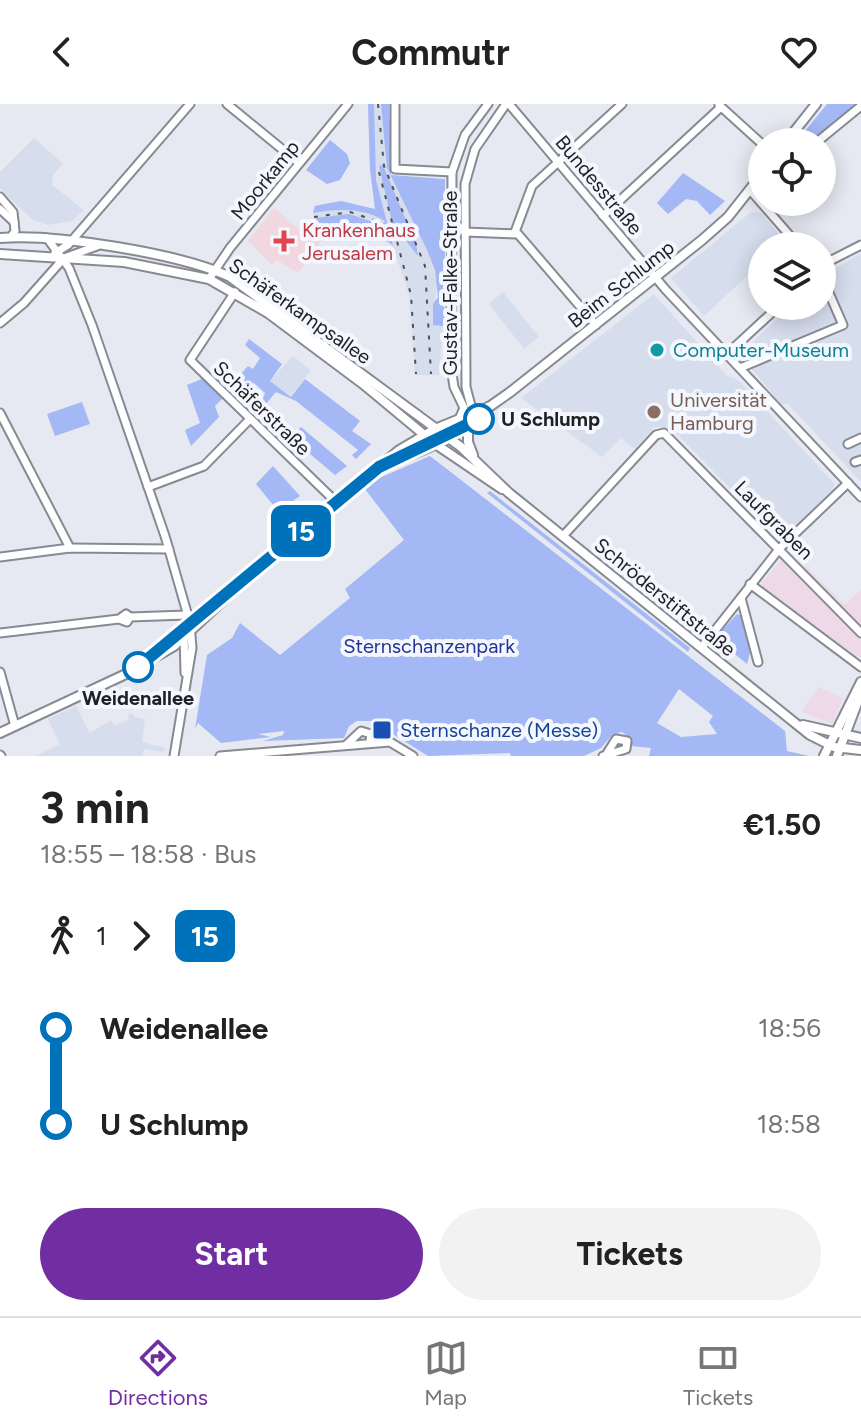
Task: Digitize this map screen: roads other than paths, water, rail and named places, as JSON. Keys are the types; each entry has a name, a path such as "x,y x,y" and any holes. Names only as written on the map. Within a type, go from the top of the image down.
{"main road":[{"path":"797,128 816,104"},
{"name":"Beim Schlump","path":"386,463 470,424 721,223 748,192"},
{"name":"Schäferkampsallee","path":"0,238 47,238 215,270 258,296 447,437"},
{"name":"Schäferkampsallee","path":"0,254 61,255 149,265 209,279 363,384 434,443"},
{"name":"Beim Schlump","path":"386,463 423,435 489,407"},
{"path":"470,424 468,442 477,461"},
{"name":"Schröderstiftstraße","path":"447,437 509,493 802,725 810,735 829,745"},
{"name":"Schröderstiftstraße","path":"434,443 480,477 509,493"},
{"path":"0,733 145,663 386,463"},
{"path":"187,627 200,624 234,589"},
{"path":"838,752 840,735 861,682"},
{"path":"824,756 829,745 840,735 861,693"},
{"name":"Schröderstiftstraße","path":"802,725 861,738"},
{"path":"829,745 838,752 861,750"}],"street":[{"path":"0,323 24,303 71,242 190,104"},
{"path":"227,104 299,163"},
{"name":"Moorkamp","path":"209,279 348,104"},
{"path":"395,104 395,169 452,172"},
{"name":"Gustav-Falke-Straße","path":"460,417 464,408 454,387 451,367 452,172 465,135 488,104"},
{"name":"Gustav-Falke-Straße","path":"470,424 474,411 466,387 465,232 468,166 479,141 508,104"},
{"name":"Bundesstraße","path":"508,104 655,277 861,497"},
{"path":"515,232 532,186 622,104"},
{"path":"603,216 720,106 748,131"},
{"path":"834,128 858,109"},
{"path":"0,197 13,212 15,224 11,237"},
{"path":"0,209 15,224"},
{"path":"773,216 787,232"},
{"path":"450,226 457,225 465,232 515,232 596,325"},
{"path":"47,238 61,255 92,325 169,549 192,648"},
{"path":"836,256 861,245"},
{"path":"61,255 97,246"},
{"name":"Schäferstraße","path":"232,296 190,360 336,502"},
{"path":"740,368 843,325 836,309"},
{"path":"727,354 764,320"},
{"path":"0,413 70,548"},
{"path":"148,487 204,466 250,419"},
{"name":"Laufgraben","path":"563,536 662,432 861,633"},
{"path":"848,444 861,438"},
{"path":"702,647 780,548 848,483"},
{"path":"0,557 70,548 169,549"},
{"path":"750,584 861,667"},
{"path":"741,598 758,662"},
{"path":"0,633 119,619 127,622 130,617 187,627"},
{"path":"174,756 192,648 200,624"},
{"path":"186,681 187,627"},
{"path":"0,672 15,726"},
{"path":"346,745 361,731 371,734 370,742"},
{"path":"220,756 390,742 413,756"}],"railway":[{"path":"378,104 384,166 425,266 431,374"},
{"path":"379,172 411,295 416,374"},
{"path":"314,217 350,212 383,223"}],"place":[{"name":"Krankenhaus Jerusalem","path":"284,241"},
{"name":"Computer-Museum","path":"657,350"},
{"name":"Universität Hamburg","path":"654,412"},
{"name":"U Schlump","path":"479,419"},
{"name":"Weidenallee","path":"138,667"},
{"name":"Sternschanze (Messe)","path":"382,730"}],"park label":[{"name":"Sternschanzenpark","path":"429,646"}]}
